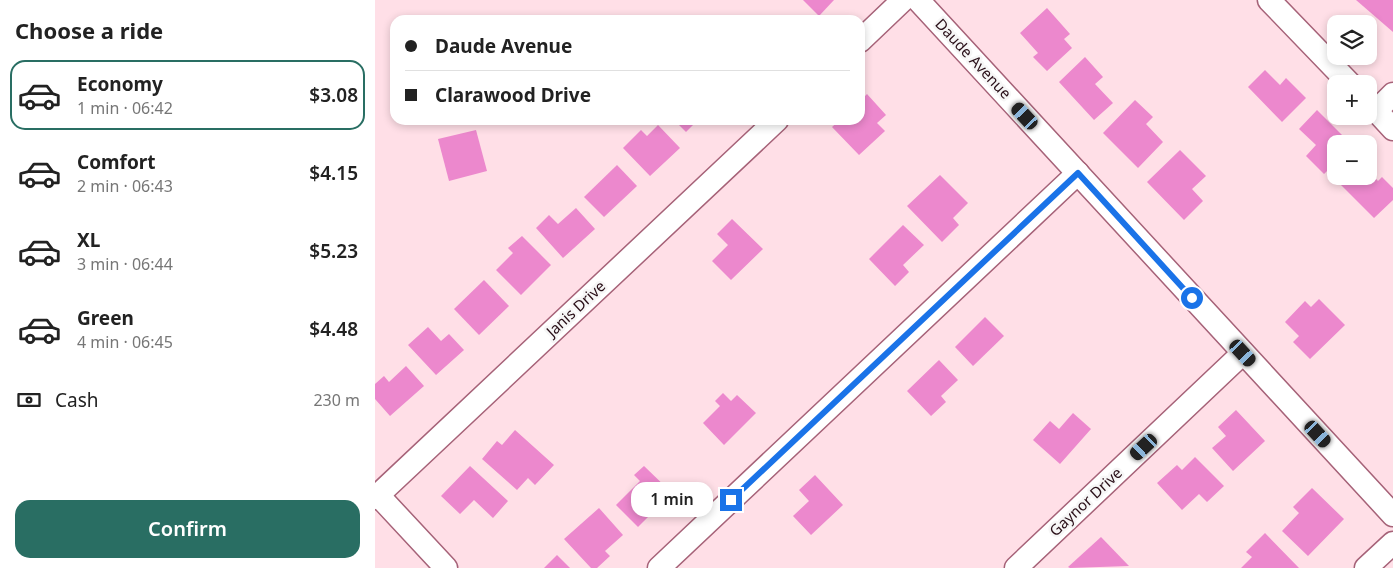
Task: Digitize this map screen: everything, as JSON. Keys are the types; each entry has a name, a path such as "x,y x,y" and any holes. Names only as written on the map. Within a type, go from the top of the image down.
{"street":[{"path":"865,35 903,0"},
{"name":"Daude Avenue","path":"918,0 1393,516"},
{"path":"1269,0 1341,75"},
{"path":"1377,104 1393,94"},
{"path":"1377,112 1393,128"},
{"name":"Janis Drive","path":"376,497 772,125"},
{"path":"659,568 1078,173"},
{"name":"Gaynor Drive","path":"1016,568 1243,353"},
{"path":"376,497 446,568"},
{"path":"1366,568 1393,543"}],"building":[{"path":"803,0 834,0 820,15"},
{"path":"1356,0 1393,0 1393,32 1377,18 1377,15 1373,15"},
{"path":"1047,8 1070,34 1064,39 1072,48 1047,71 1033,57 1038,53 1020,33"},
{"path":"1085,57 1103,77 1095,84 1113,103 1094,120 1059,82"},
{"path":"1265,70 1280,85 1286,78 1306,98 1282,122 1248,87"},
{"path":"867,94 886,115 877,123 885,131 859,155 832,127 834,125 865,125 865,96"},
{"path":"1135,100 1153,117 1146,124 1163,142 1138,168 1103,133"},
{"path":"1317,110 1327,120 1327,125 1332,125 1342,135 1327,135 1327,171 1324,174 1306,156 1316,145 1299,129"},
{"path":"658,125 680,148 650,176 623,148 641,130 647,136"},
{"path":"679,125 693,125 686,132"},
{"path":"476,130 487,171 449,181 438,139"},
{"path":"1180,150 1206,176 1192,189 1203,201 1184,220 1147,182"},
{"path":"617,165 637,186 604,217 584,197"},
{"path":"940,175 968,203 953,218 959,225 942,242 907,206"},
{"path":"1382,177 1393,188 1393,200 1374,218 1341,185 1377,185 1377,180"},
{"path":"576,208 595,229 563,258 536,228 549,215 558,224"},
{"path":"732,219 763,249 731,280 712,261 728,245 717,234"},
{"path":"903,225 924,245 903,265 909,272 895,286 869,259"},
{"path":"522,236 551,265 521,295 496,270 513,253 508,248"},
{"path":"484,280 509,306 479,335 454,309"},
{"path":"1319,299 1345,325 1310,359 1293,342 1299,336 1285,322 1305,301 1311,307"},
{"path":"985,317 1004,336 973,366 955,347"},
{"path":"428,327 441,341 449,334 464,350 436,375 408,345"},
{"path":"939,360 958,380 941,396 946,402 931,416 907,391"},
{"path":"406,366 424,386 390,416 375,399 375,384 384,376 389,382"},
{"path":"723,393 731,401 737,395 756,413 724,445 703,423 720,406 715,401"},
{"path":"1236,410 1265,441 1233,471 1212,448 1226,436 1218,427"},
{"path":"1073,413 1091,429 1060,464 1033,440 1050,421 1059,429"},
{"path":"515,430 554,465 535,485 528,478 517,490 482,459 497,441 502,445"},
{"path":"1195,457 1224,486 1207,502 1199,494 1182,510 1157,483 1177,465 1182,470"},
{"path":"470,466 508,501 493,518 474,500 460,514 441,496"},
{"path":"644,466 672,493 638,527 616,505 640,481 634,475"},
{"path":"815,475 843,505 811,535 793,516 809,501 799,490"},
{"path":"1312,488 1344,519 1308,556 1282,531 1299,513 1293,507"},
{"path":"599,508 623,535 605,551 610,556 597,568 591,568 564,539"},
{"path":"1265,533 1299,568 1241,568 1252,557 1246,552"},
{"path":"1101,537 1129,566 1068,567"},
{"path":"557,555 570,568 544,568"}],"route":[{"path":"731,500 1078,173 1192,298"}]}
